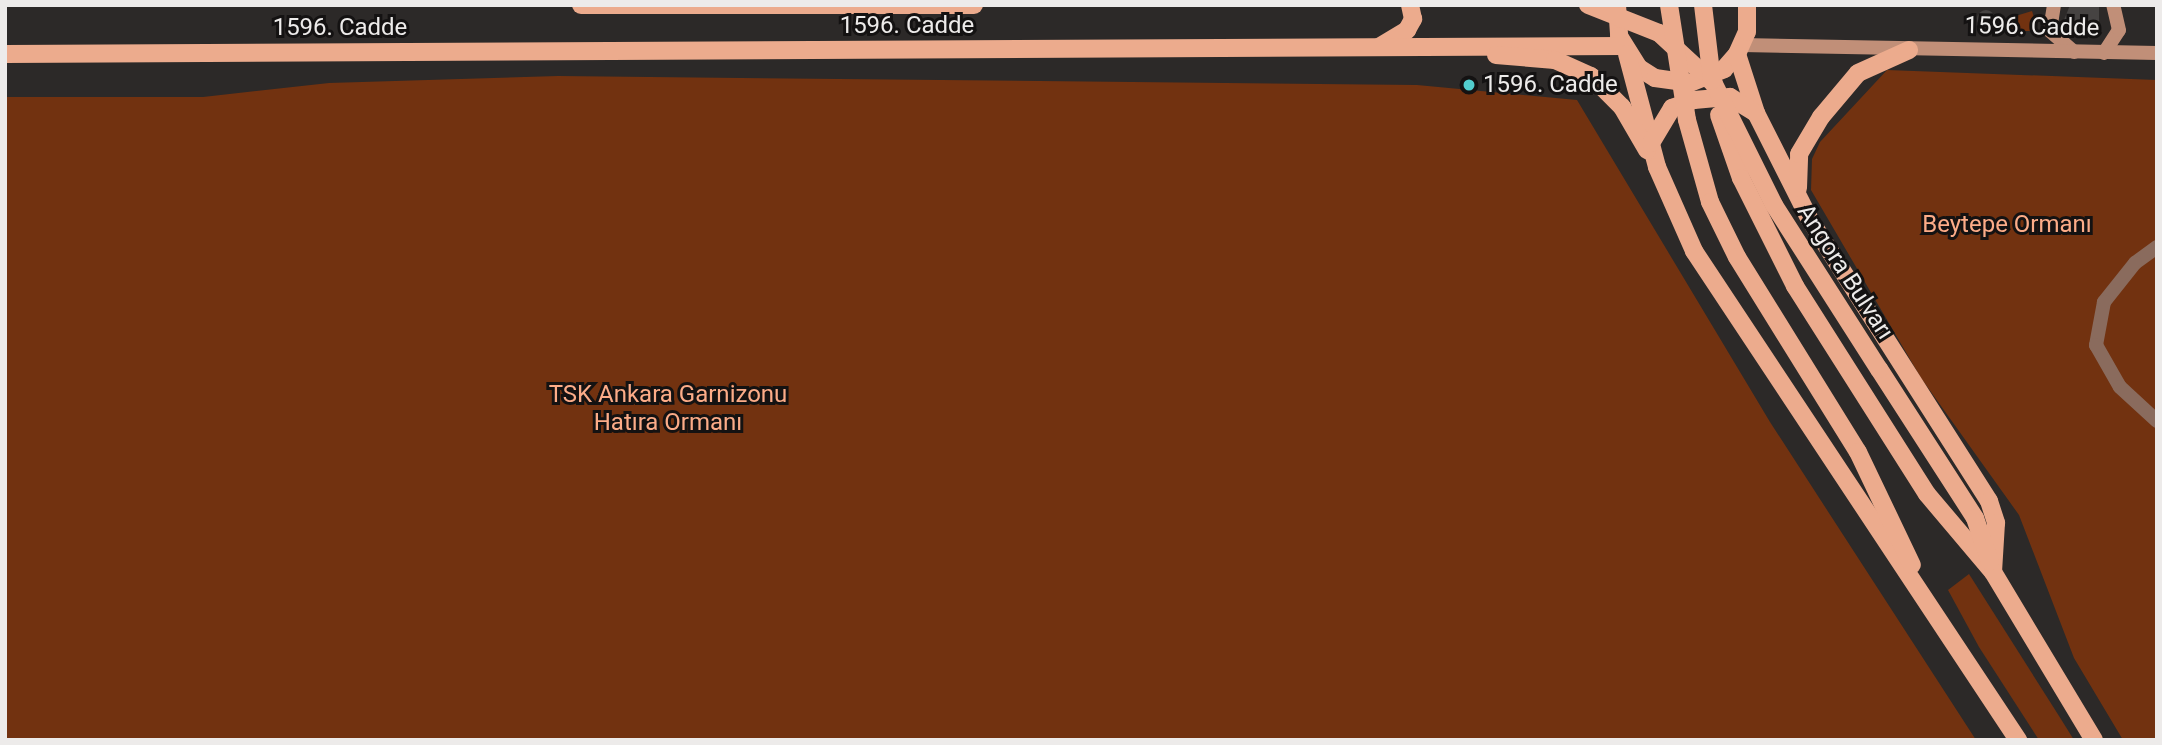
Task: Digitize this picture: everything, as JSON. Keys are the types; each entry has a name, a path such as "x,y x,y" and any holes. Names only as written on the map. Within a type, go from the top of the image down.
{"main road":[{"name":"1596. Cadde","path":"582,5 974,5"},
{"path":"1373,49 1407,30 1413,19 1409,5"},
{"name":"Angora Bulvarı","path":"1588,5 1633,19 1677,47 1714,84 1774,205 1976,518 1993,572"},
{"path":"1617,5 1625,50 1657,167"},
{"path":"1669,5 1687,120 1710,202 1737,257 1858,453 1917,578 2018,740"},
{"name":"Angora Bulvarı","path":"1703,5 1719,115 1741,178 1794,286 1927,494 1993,572 2094,740"},
{"path":"1625,50 1655,78 1690,83 1724,69 1740,50 1747,5"},
{"path":"2054,5 2050,31 2074,52"},
{"path":"2104,53 2119,30 2113,5"},
{"name":"1596. Cadde","path":"5,54 1437,49 1585,42 1625,50"},
{"path":"1437,49 1577,67 1622,107 1657,167 1694,251 1738,325 1875,532 1917,578"},
{"name":"1596. Cadde","path":"1740,50 2157,53"},
{"name":"Angora Bulvarı","path":"1740,50 1756,113 1799,195 1989,501 1996,523 1993,572"},
{"path":"1799,195 1799,154 1821,117 1858,73 1909,50"},
{"path":"1651,143 1672,108 1694,100 1730,97 1756,113"}],"street":[{"path":"2157,247 2135,263 2104,302 2096,345 2120,387 2157,421"}],"green space":[{"path":"2032,11 2037,27 2030,31 2015,31 1999,21"},
{"name":"Beytepe Ormanı","path":"1887,70 2157,80 2157,740 2123,740 2074,658 2019,515 1921,378 1811,190 1812,159 1820,142"},
{"name":"TSK Ankara Garnizonu Hatıra Ormanı","path":"558,76 1417,85 1577,100 1770,422 1976,740 5,740 5,97 203,97 329,83"},
{"path":"1969,574 2074,740 2039,740 1979,647 1948,590"}],"building":[{"path":"2070,5 2099,6 2099,31 2062,25"},
{"path":"1986,10 1992,13 1995,19 1992,25 1986,28 1980,25 1977,19 1980,13"}],"place":[{"name":"1596. Cadde","path":"1469,85"}]}
